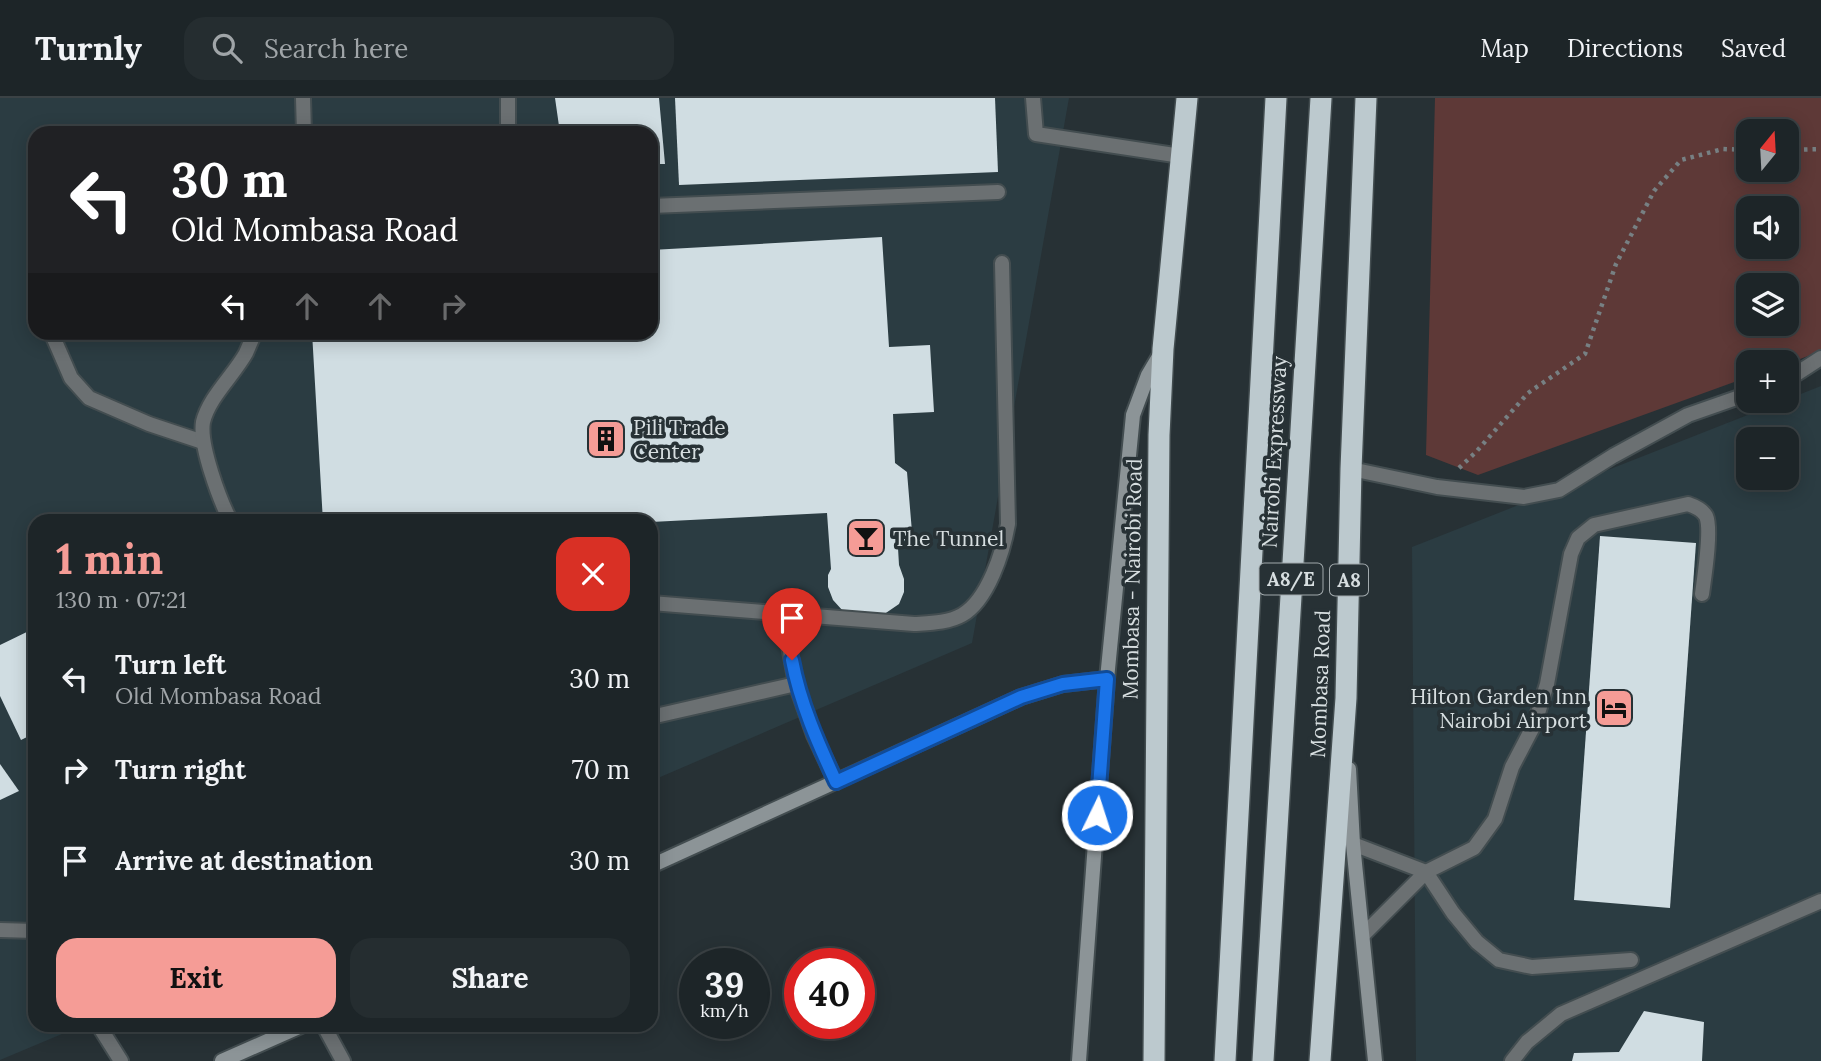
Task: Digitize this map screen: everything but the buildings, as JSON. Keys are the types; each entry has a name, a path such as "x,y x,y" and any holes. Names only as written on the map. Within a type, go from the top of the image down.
{"highway":[{"name":"Mombasa - Nairobi Road","path":"1154,1061 1159,435 1163,349 1187,98"},
{"name":"Nairobi Expressway","path":"1225,1061 1276,98"},
{"name":"Nairobi Expressway","path":"1262,1061 1321,98"},
{"name":"Mombasa Road","path":"1320,1061 1346,698 1351,469 1366,98"}],"street":[{"path":"1079,1061 1107,679 1133,415 1148,375 1163,349"},
{"path":"658,863 1021,697 1063,684 1107,679"},
{"path":"1346,698 1353,844 1375,1061"},
{"path":"222,1061 287,1032"}],"lane":[{"path":"303,98 304,126"},
{"path":"508,98 508,126"},
{"path":"1033,98 1036,134 1181,156"},
{"path":"658,206 998,192"},
{"path":"658,604 914,624 961,616 977,603 1004,546 1008,524 1002,263"},
{"path":"54,340 71,378 89,398 149,424 203,442"},
{"path":"227,514 203,442 203,422 251,340"},
{"path":"1799,372 1821,358"},
{"path":"1351,469 1437,487 1524,497 1559,490 1613,456 1688,415 1736,398"},
{"path":"1363,934 1426,872 1474,848 1494,819 1512,767 1535,723 1543,697 1571,554 1578,538 1594,525 1688,504 1697,507 1706,516 1708,531 1702,594"},
{"path":"783,613 796,684 814,735 836,782"},
{"path":"658,715 796,684"},
{"path":"1353,844 1426,872 1477,942 1499,960 1532,967 1631,960"},
{"path":"1512,1061 1527,1042 1561,1014 1821,901"},
{"path":"0,930 28,932"},
{"path":"103,1032 121,1061"},
{"path":"327,1032 343,1061"}],"path":[{"path":"1437,487 1476,452 1528,393 1586,354 1616,264 1654,191 1681,160 1723,149 1736,150"},
{"path":"1799,150 1821,149"}],"shaded area":[{"path":"0,98 1069,98 972,643 658,778 658,514 28,514 28,1032 67,1032 0,1060"},
{"path":"1435,98 1821,98 1821,351 1799,359 1799,350 1736,350 1736,381 1478,475 1426,455"},
{"path":"1821,386 1821,1061 1416,1061 1412,547 1752,413 1799,413 1799,395"}],"place":[{"name":"Pili Trade Center","path":"606,439"},
{"name":"The Tunnel","path":"866,538"},
{"name":"Hilton Garden Inn Nairobi Airport","path":"1614,708"}],"route":[{"path":"792,660 796,684 814,735 836,782 1021,697 1063,684 1107,679 1097,815"}]}
